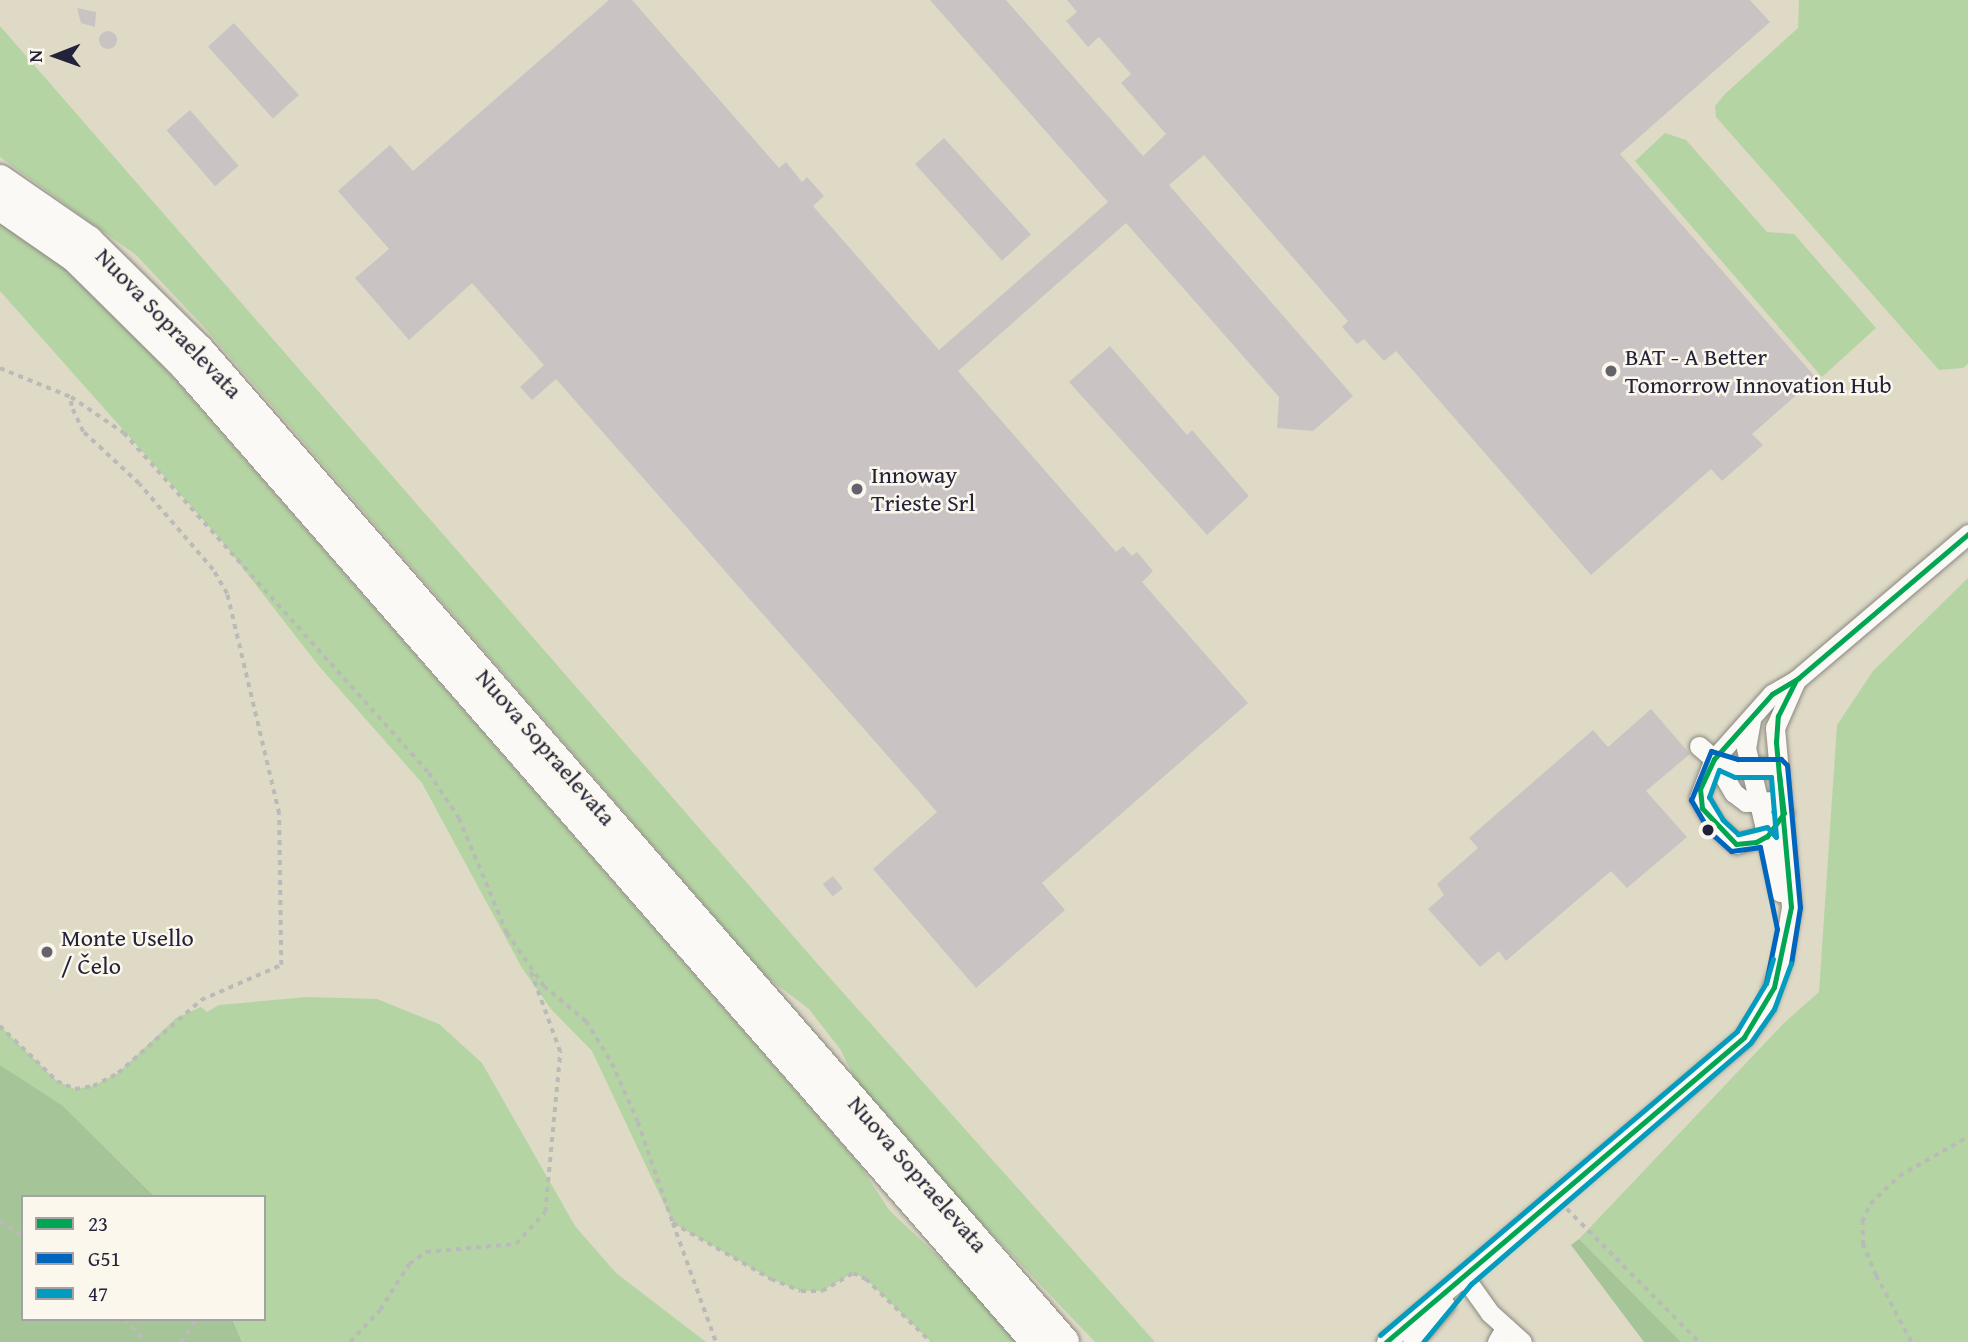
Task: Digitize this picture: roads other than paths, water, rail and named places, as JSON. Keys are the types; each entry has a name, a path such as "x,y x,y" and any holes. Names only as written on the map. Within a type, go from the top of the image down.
{"highway":[{"name":"Nuova Sopraelevata","path":"0,180 88,241 200,350 1065,1342"},
{"name":"Nuova Sopraelevata","path":"0,205 75,257 176,357 1036,1342"},
{"path":"985,1251 1074,1342"}],"street":[{"path":"1784,805 1767,836 1736,844 1702,808 1700,789 1706,753 1752,716 1772,694 1796,680 1968,534"},
{"path":"1386,1342 1558,1200 1744,1037 1774,988 1791,907 1784,805 1775,728 1796,680"},
{"path":"1752,716 1746,748 1786,929"},
{"path":"1706,753 1752,768 1779,768"},
{"path":"1706,753 1734,793 1746,802 1784,805"},
{"path":"1465,1278 1502,1334 1522,1342"},
{"path":"1412,1342 1465,1278"}],"place":[{"name":"BAT - A Better Tomorrow Innovation Hub","path":"1611,371"},
{"name":"Innoway Trieste Srl","path":"857,489"},
{"name":"Monte Usello / Čelo","path":"47,952"}]}
